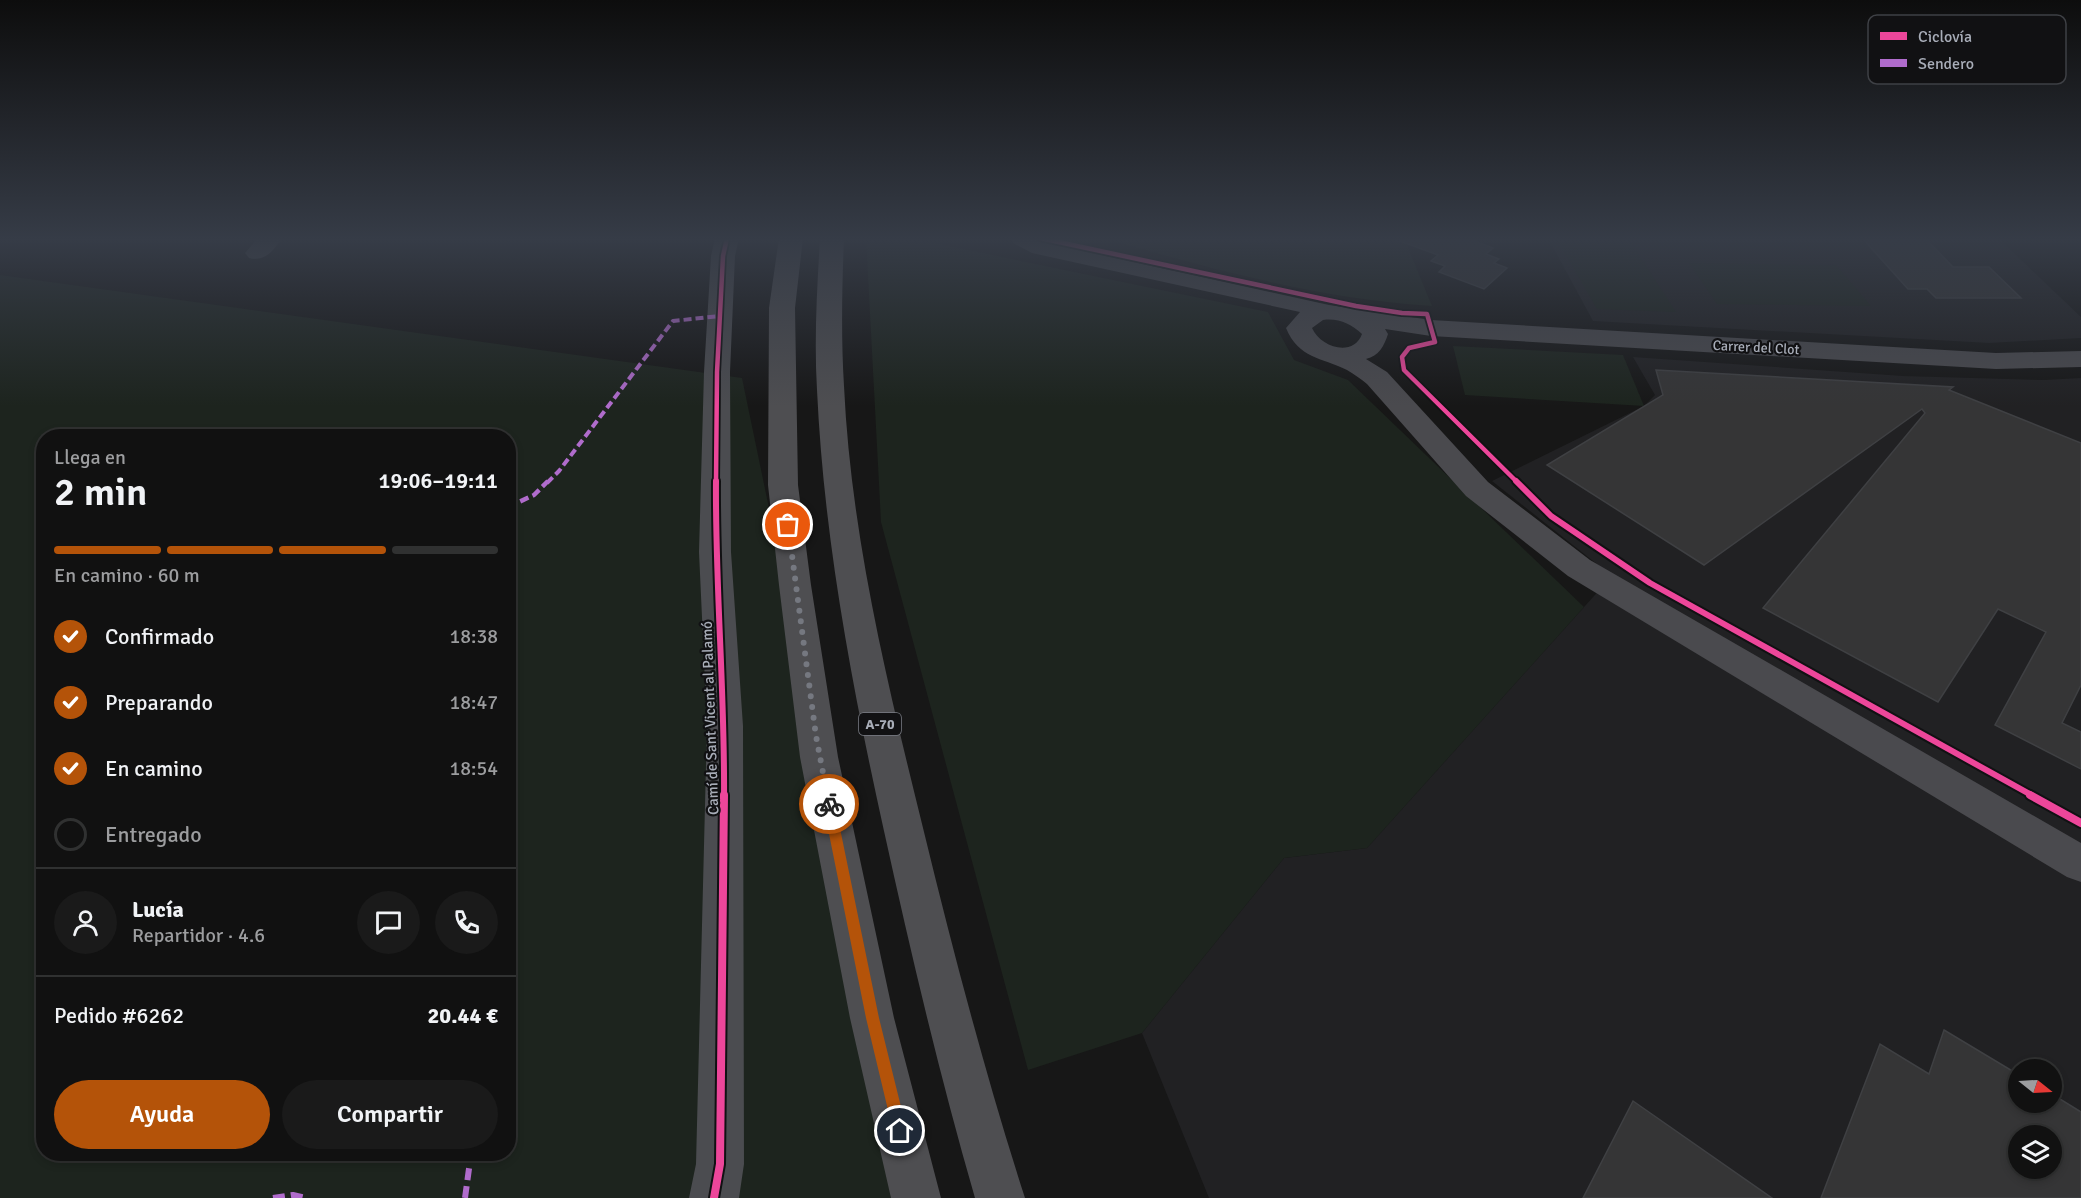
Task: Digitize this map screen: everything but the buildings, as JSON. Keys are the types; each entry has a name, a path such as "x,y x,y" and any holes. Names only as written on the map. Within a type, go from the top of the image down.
{"highway":[{"path":"784,294 782,308 783,485 795,585 822,769 872,1018 916,1198"},
{"name":"A-70","path":"830,294 828,343 833,438 866,657 939,985 1000,1198"}],"street":[{"name":"Camí de Sant Vicent al Palamó","path":"714,1198 720,1152 725,760 715,552 717,395 721,294"},
{"name":"Carrer del Clot","path":"1256,294 1358,318 1431,328 1996,361 2081,359"},
{"path":"1256,294 1280,309 1299,328 1300,335 1306,343 1357,366 1373,356"},
{"path":"1299,328 1304,320 1314,314 1328,312"},
{"path":"1358,318 1369,325 1375,334 1373,356 1477,489 1579,568 2031,832 2081,864"},
{"name":"Carrer del Clot","path":"1373,356 1431,328"},
{"path":"2031,832 2081,857"}],"shaded area":[{"path":"0,294 136,294 742,378 912,1198 0,1198"},
{"path":"869,294 1180,294 1268,312 1294,360 1348,380 1584,607 1367,848 1284,858 1142,1033 1028,1070 881,522"},
{"path":"1330,294 1427,294 1432,306 1390,302"},
{"path":"1578,294 2057,294 2081,317 2081,338 1989,343 1593,321"},
{"path":"1588,294 1664,294 1676,312 1597,309"},
{"path":"1710,294 1861,294 1871,306 1717,304"},
{"path":"1453,346 1623,355 1644,406 1465,395"},
{"path":"1633,357 1903,376 2044,380 2081,378 2081,1198 1209,1198 1142,1033 1284,858 1367,848 1612,576 1492,481 1644,406 1655,395"}],"marked path":[{"path":"516,503 534,495 559,471 673,321 720,316"},
{"path":"465,1198 470,1161"},
{"path":"273,1198 293,1195 306,1198"}],"cycle path":[{"path":"714,1198 720,1164 725,726 715,552 717,372 721,294"},
{"path":"1300,294 1356,306 1402,313 1427,314 1435,342 1409,348 1402,357 1404,370 1551,516 1650,583 2081,823"}],"way so far":[{"path":"788,525 819,757 829,804"}],"route":[{"path":"829,804 872,1018 900,1131"}]}
